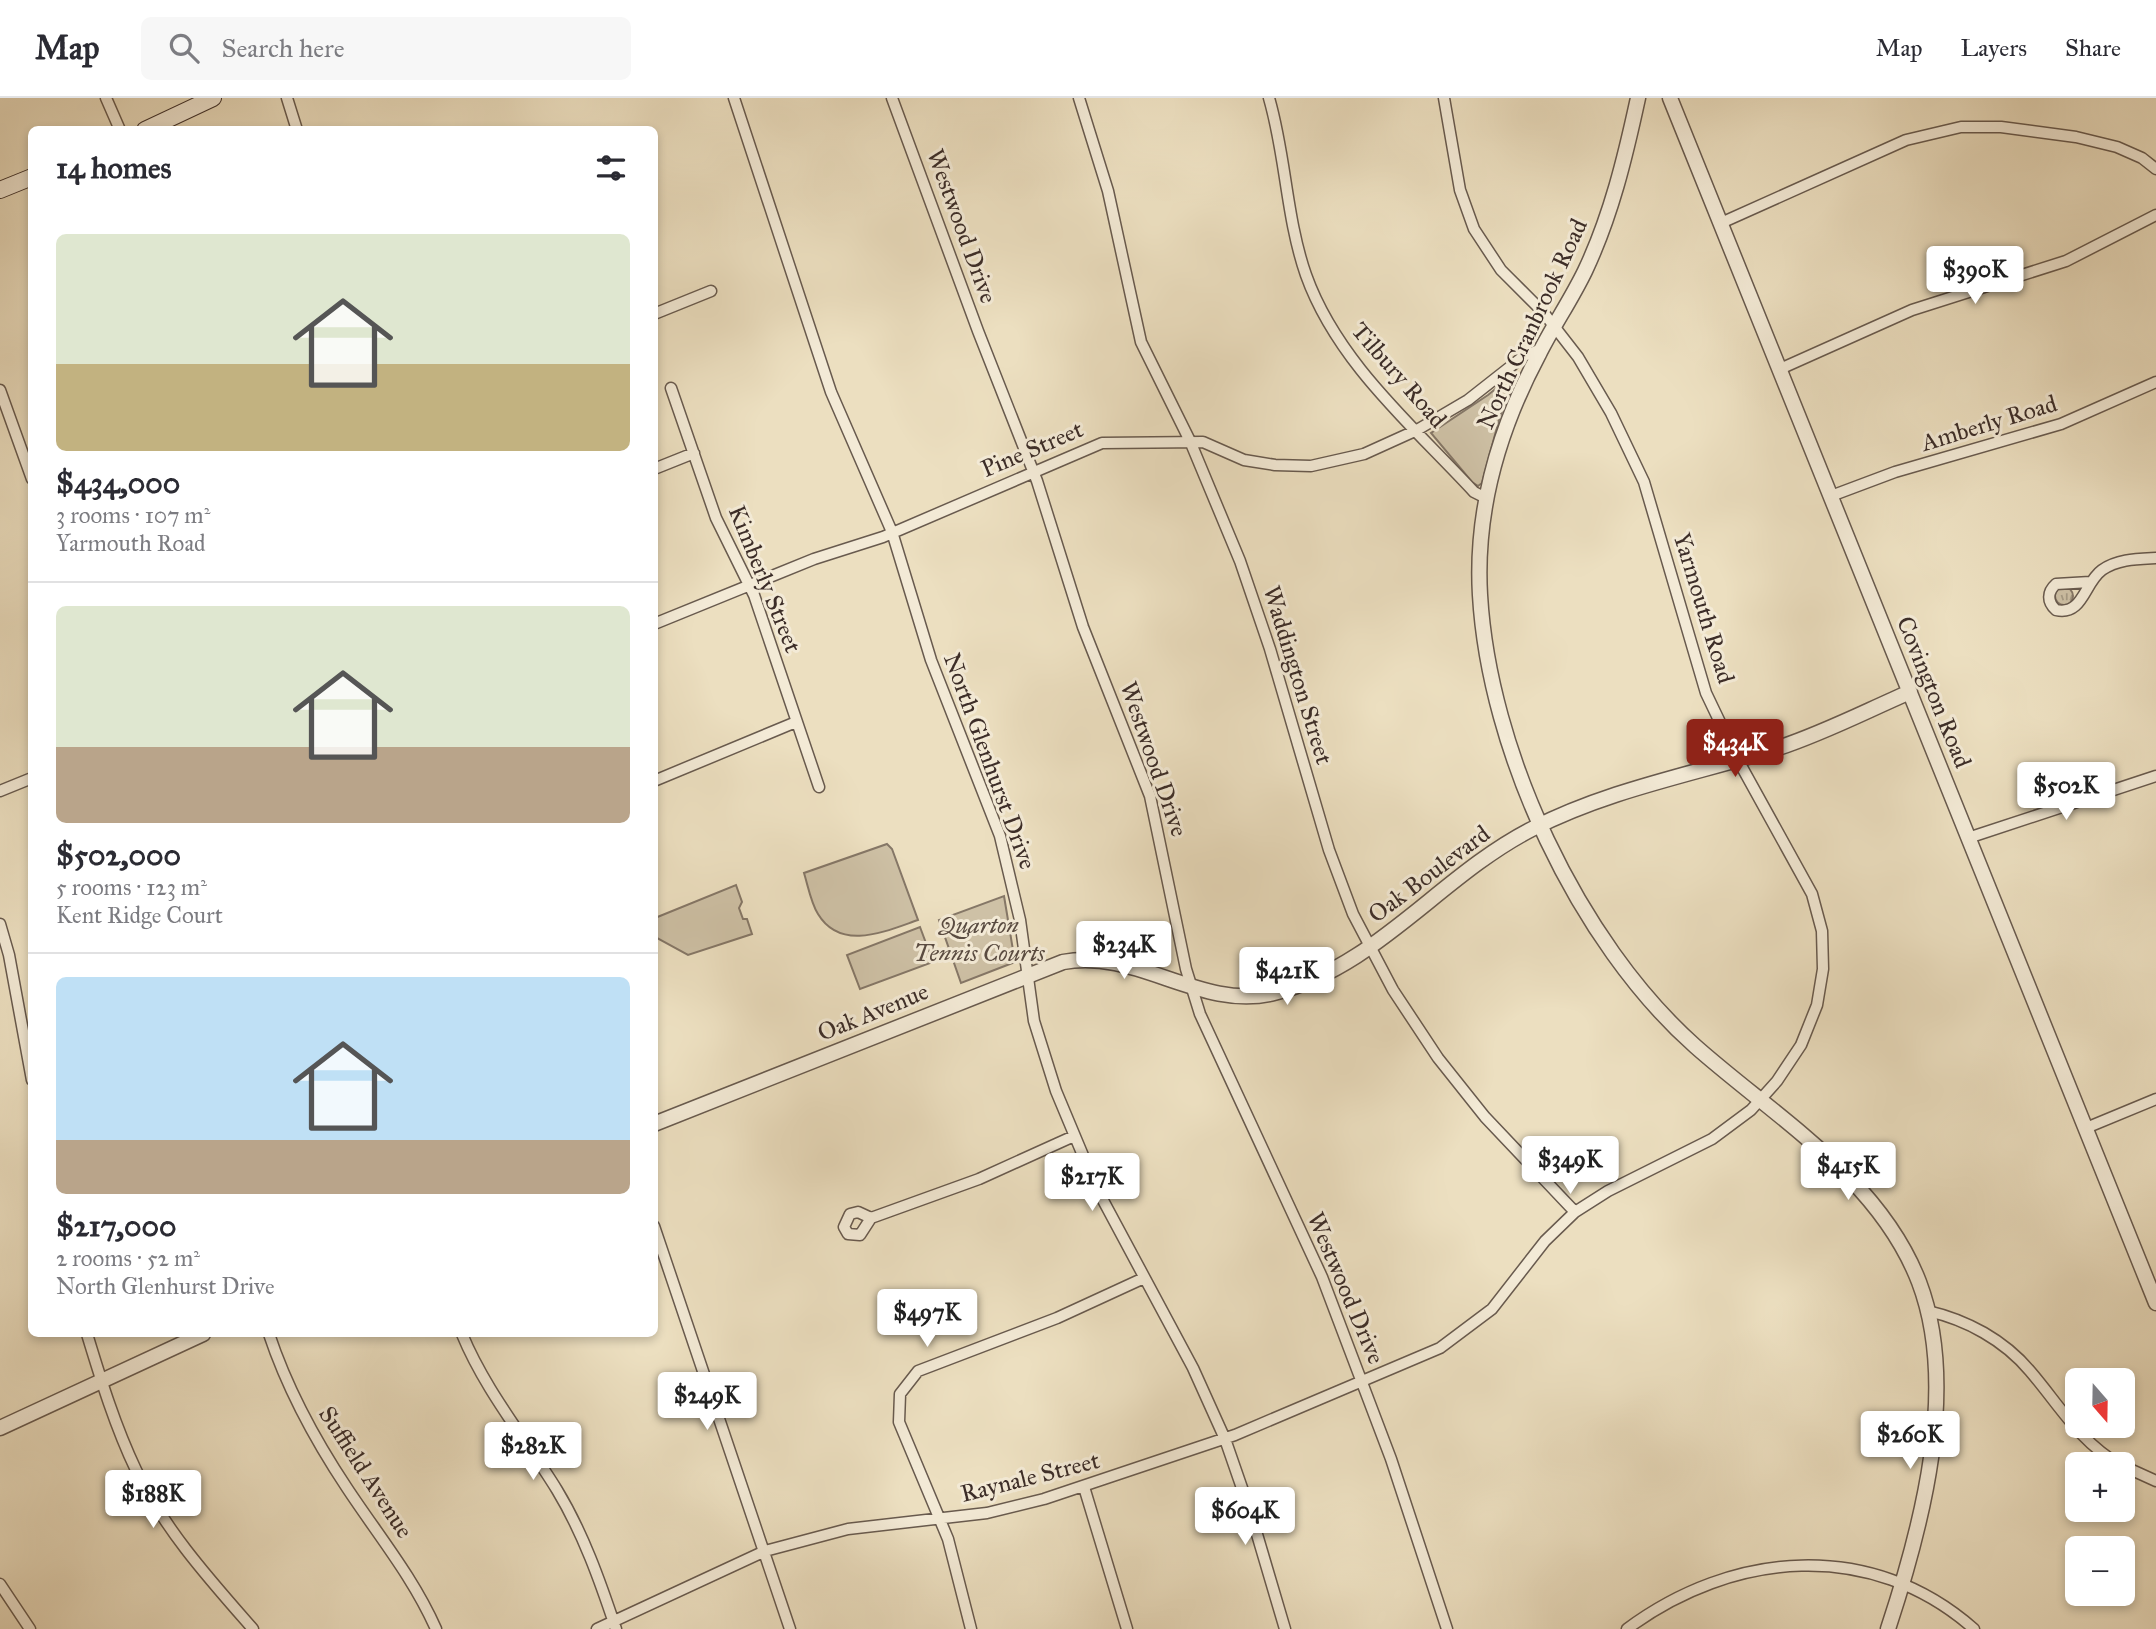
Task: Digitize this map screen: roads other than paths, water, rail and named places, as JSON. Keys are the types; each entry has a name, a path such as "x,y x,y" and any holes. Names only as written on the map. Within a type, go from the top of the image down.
{"main road":[{"path":"154,126 213,98"},
{"path":"0,190 28,179"}],"street":[{"path":"106,98 118,126"},
{"path":"287,98 296,126"},
{"name":"North Glenhurst Drive","path":"734,98 831,392 892,532 931,660 1007,858 1034,1021 1074,1136 1113,1221 1193,1368 1225,1439 1251,1514 1285,1629"},
{"name":"Westwood Drive","path":"892,98 978,331 1034,471 1083,627 1150,796 1192,986 1210,1041 1317,1266 1363,1383 1447,1629"},
{"name":"Waddington Street","path":"1079,98 1104,178 1141,342 1190,441 1240,561 1270,649 1329,850 1370,948 1415,1026 1454,1079 1575,1212"},
{"name":"Tilbury Road","path":"1269,98 1282,151 1294,232 1314,293 1354,361 1474,492 1486,498"},
{"name":"Yarmouth Road","path":"1429,1353 1465,1332 1492,1310 1545,1241 1575,1212 1608,1191 1712,1139 1760,1101 1789,1064 1813,1019 1821,988 1823,949 1820,920 1812,894 1738,760 1693,657 1644,482 1593,379 1554,327 1501,270 1474,229 1457,179 1444,98"},
{"name":"North Cranbrook Road","path":"1638,98 1611,207 1583,275 1541,349 1506,427 1486,498 1480,564 1487,655 1505,730 1542,824 1574,891 1626,971 1682,1033 1830,1160 1875,1205 1907,1255 1928,1311 1935,1359 1933,1434 1923,1502 1888,1629"},
{"name":"Covington Road","path":"1670,98 2156,1303"},
{"path":"1721,223 1906,140 1961,127 2001,127 2076,137 2117,147 2142,158 2156,169"},
{"path":"1780,369 1912,310 2066,261 2156,215"},
{"path":"658,312 711,291"},
{"name":"Pine Street","path":"658,622 892,532 1102,443 1190,441 1206,443 1258,463 1311,466 1364,454 1417,430 1468,400 1524,356 1541,349"},
{"name":"Amberly Road","path":"1831,496 1895,472 2033,434 2093,412 2156,382"},
{"name":"Kimberly Street","path":"671,388 719,524 750,585 819,787"},
{"path":"0,390 28,468"},
{"path":"658,467 694,453"},
{"path":"2090,582 2112,565 2156,558"},
{"name":"Oak Boulevard","path":"1192,986 1229,996 1271,993 1314,979 1370,948 1455,878 1542,824 1641,786 1738,760 1820,733 1910,692"},
{"path":"658,779 796,722"},
{"path":"1968,838 2156,776"},
{"path":"0,791 28,780"},
{"path":"0,924 11,965 28,1058"},
{"name":"Oak Avenue","path":"658,1122 1063,962 1100,960 1136,966 1192,986"},
{"path":"2085,1128 2156,1099"},
{"path":"871,1218 997,1171 1074,1136"},
{"path":"658,1238 790,1629"},
{"path":"971,1629 962,1586 941,1519 899,1422 901,1394 911,1376 928,1365 1057,1318 1144,1278"},
{"path":"1928,1311 1953,1318 2000,1343 2030,1371 2085,1441 2101,1452"},
{"path":"88,1337 101,1381 129,1454 158,1509 194,1559 253,1629"},
{"path":"0,1428 196,1337"},
{"name":"Suffield Avenue","path":"271,1337 293,1393 319,1444 407,1572 436,1629"},
{"path":"463,1337 490,1389 558,1492 586,1547 614,1625"},
{"name":"Raynale Street","path":"597,1629 614,1625 765,1552 848,1529 941,1519 1009,1508 1084,1487 1225,1439 1429,1353"},
{"path":"2135,1472 2156,1481"},
{"path":"1084,1487 1126,1629"},
{"path":"1627,1629 1669,1600 1713,1580 1748,1570 1798,1566 1837,1567 1902,1582 1929,1595 1974,1629"},
{"path":"0,1584 30,1629"}],"park label":[{"name":"Quarton Tennis Courts","path":"979,939"}]}
